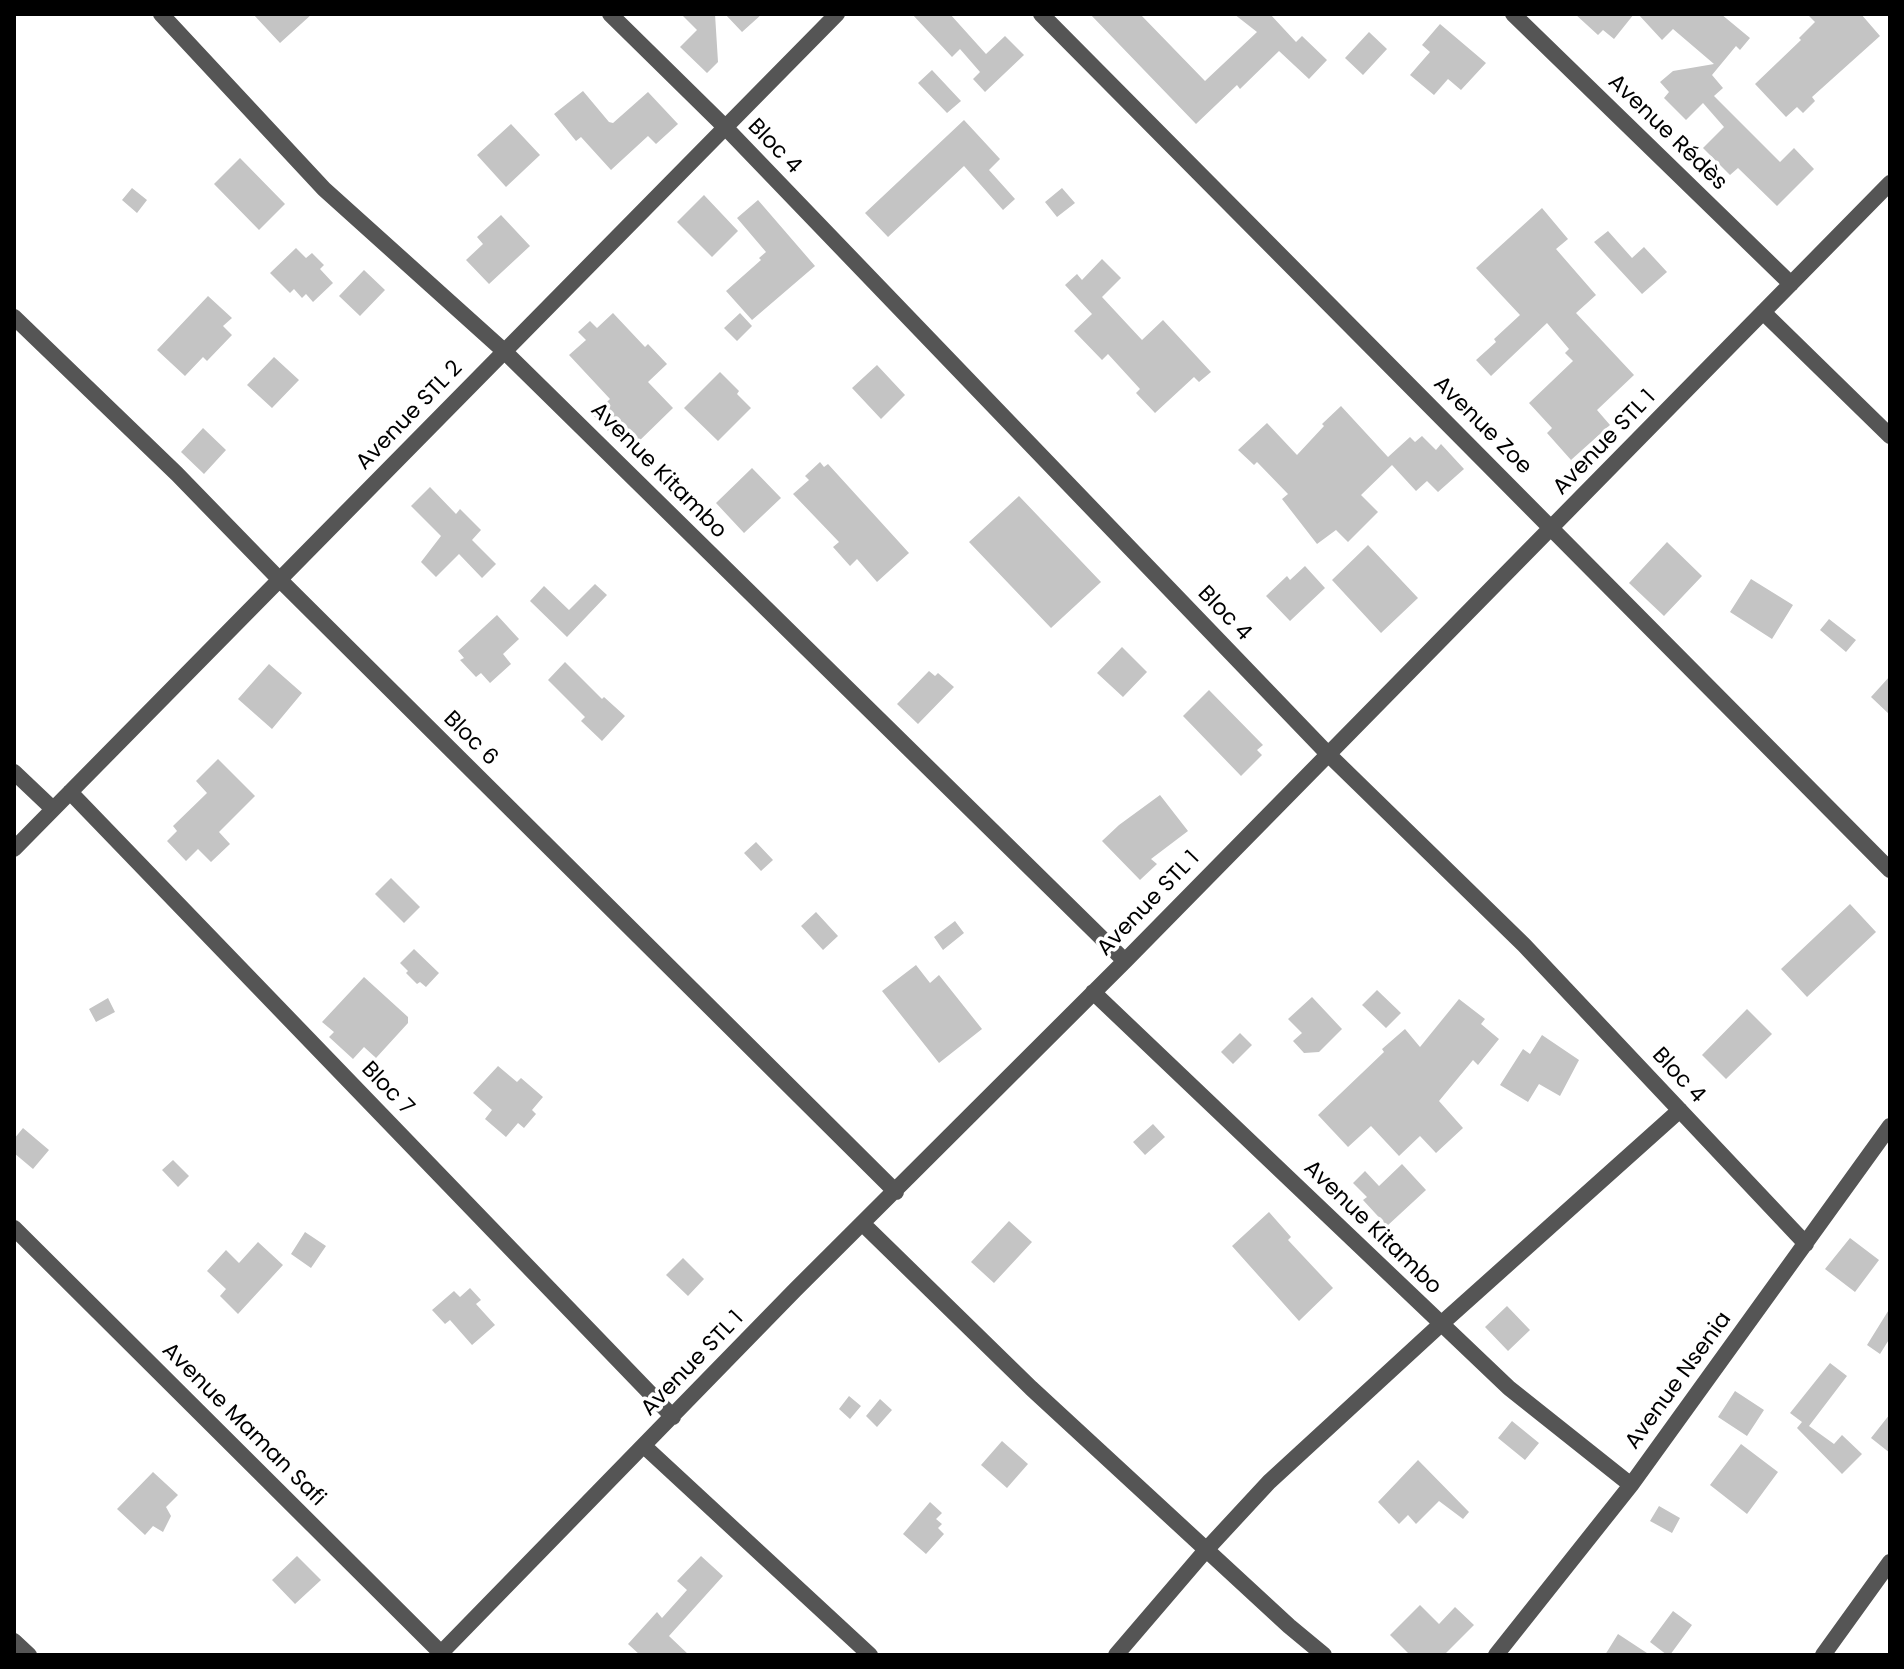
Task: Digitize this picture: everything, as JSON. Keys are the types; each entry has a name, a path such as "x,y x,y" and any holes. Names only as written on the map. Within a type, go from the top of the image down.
{"street":[{"name":"Avenue Kitambo","path":"161,14 324,189 504,351 1125,961"},
{"name":"Bloc 4","path":"610,14 726,128 1327,753 1524,945 1806,1244"},
{"name":"Avenue STL 2","path":"14,849 837,14"},
{"name":"Avenue Zoe","path":"1041,14 1890,870"},
{"name":"Avenue Rédès","path":"1513,14 1791,284"},
{"name":"Avenue STL 1","path":"440,1654 1890,183"},
{"path":"1763,312 1890,436"},
{"name":"Bloc 6","path":"14,317 177,474 896,1192"},
{"path":"14,772 53,809"},
{"name":"Bloc 7","path":"70,792 673,1417"},
{"name":"Avenue Kitambo","path":"1093,992 1509,1388 1631,1485"},
{"path":"1116,1655 1269,1482 1680,1110"},
{"name":"Avenue Nsenia","path":"1496,1655 1631,1485 1890,1126"},
{"path":"863,1224 1031,1388 1324,1655"},
{"name":"Avenue Maman Safi","path":"14,1228 440,1654"},
{"path":"644,1446 870,1655"},
{"path":"1823,1655 1890,1562"},
{"path":"14,1641 29,1655"}],"building":[{"path":"253,14 312,14 280,43"},
{"path":"681,14 715,14 718,62 707,73 680,47 697,30"},
{"path":"725,14 762,14 742,32"},
{"path":"912,14 950,14 986,54 1005,36 1024,55 985,92 973,79 980,72 960,49 952,57"},
{"path":"1090,14 1140,14 1205,81 1257,32 1234,14 1270,14 1296,42 1302,36 1327,60 1309,79 1279,51 1240,89 1237,85 1196,124"},
{"path":"1575,14 1634,14 1614,39 1603,30 1598,35"},
{"path":"1638,14 1721,14 1750,38 1740,50 1736,46 1712,75 1723,88 1714,96 1780,162 1794,148 1814,169 1777,206 1738,168 1730,175 1703,148 1724,127 1703,103 1686,120 1664,98 1669,92 1660,82 1673,71 1714,64 1673,29 1662,40"},
{"path":"1807,14 1861,14 1880,36 1812,97 1815,101 1803,113 1797,107 1786,117 1755,84 1801,40 1799,38 1815,22"},
{"path":"1440,24 1486,63 1461,90 1448,79 1434,95 1410,75 1430,52 1422,45"},
{"path":"1369,32 1387,49 1363,75 1345,58"},
{"path":"932,70 961,101 947,113 918,83"},
{"path":"583,91 609,122 613,123 648,92 678,124 656,144 648,136 611,170 581,137 576,141 554,114"},
{"path":"964,120 1000,159 989,170 1015,199 1003,210 964,166 888,237 865,213"},
{"path":"511,124 540,155 506,187 477,155"},
{"path":"240,158 285,204 259,230 214,184"},
{"path":"132,188 147,200 137,213 122,200"},
{"path":"1062,188 1075,203 1057,217 1045,202"},
{"path":"704,195 738,231 712,257 677,222"},
{"path":"758,200 815,266 752,320 726,291 766,252 737,218"},
{"path":"1542,208 1568,239 1556,249 1596,295 1576,313 1634,375 1597,410 1610,425 1571,460 1547,433 1552,428 1529,403 1573,361 1565,353 1569,349 1547,323 1491,376 1476,360 1520,315 1476,268"},
{"path":"501,215 530,246 489,284 466,260 483,244 477,237"},
{"path":"1608,231 1632,258 1644,247 1667,272 1642,294 1594,242"},
{"path":"296,248 306,258 312,253 324,265 320,269 333,283 313,302 306,294 302,298 294,289 290,293 270,273"},
{"path":"1102,259 1121,278 1102,297 1142,340 1163,320 1211,372 1199,382 1194,377 1155,413 1136,393 1140,389 1108,354 1102,360 1074,331 1092,314 1065,285 1077,274 1082,280"},
{"path":"364,270 385,290 360,316 339,296"},
{"path":"208,296 232,318 223,326 232,335 207,361 203,357 185,376 157,350"},
{"path":"613,313 645,347 648,344 667,364 648,382 673,408 634,446 613,425 608,431 593,415 610,399 569,355 586,340 578,332 590,321 597,328"},
{"path":"740,313 752,326 737,341 724,328"},
{"path":"274,357 299,380 272,408 247,385"},
{"path":"877,365 905,395 881,419 852,388"},
{"path":"720,372 751,408 718,441 684,408"},
{"path":"1341,406 1388,457 1410,437 1415,442 1422,436 1436,450 1441,444 1464,469 1438,492 1427,481 1416,491 1392,465 1361,495 1378,512 1348,542 1336,530 1317,544 1282,499 1288,494 1257,462 1254,465 1238,450 1267,423 1297,455"},
{"path":"203,428 226,450 204,474 181,452"},
{"path":"820,462 824,467 828,464 909,553 877,582 857,559 850,566 833,547 839,542 793,494 809,480 805,476"},
{"path":"752,468 781,498 744,533 716,503"},
{"path":"430,487 456,514 460,509 481,530 472,540 496,564 482,578 459,554 436,577 421,562 441,536 411,506"},
{"path":"1019,496 1101,582 1051,628 969,542"},
{"path":"1667,542 1702,576 1664,616 1629,583"},
{"path":"1368,545 1418,598 1381,633 1332,580"},
{"path":"1305,566 1325,588 1290,621 1266,596 1287,576 1290,580"},
{"path":"1751,579 1793,605 1772,639 1730,612"},
{"path":"595,584 607,595 567,637 530,601 544,586 569,610"},
{"path":"497,615 519,639 503,654 511,664 490,683 481,673 476,677 460,660 464,658 458,651"},
{"path":"1829,619 1856,640 1846,652 1820,630"},
{"path":"1122,647 1147,672 1123,697 1097,673"},
{"path":"565,662 602,699 604,697 625,716 602,741 581,721 585,717 548,680"},
{"path":"269,664 302,693 272,729 238,699"},
{"path":"929,671 935,676 938,673 954,687 918,724 897,704"},
{"path":"1890,676 1890,715 1871,697"},
{"path":"1209,690 1263,745 1257,750 1262,755 1241,776 1183,716"},
{"path":"218,759 255,796 219,832 230,844 211,862 198,849 186,861 167,841 177,831 173,826 207,793 196,781"},
{"path":"1160,795 1188,831 1151,859 1157,864 1140,880 1102,841"},
{"path":"756,842 773,860 761,871 744,853"},
{"path":"391,878 420,907 404,923 375,894"},
{"path":"1850,904 1876,932 1807,997 1781,969"},
{"path":"816,912 838,936 823,950 801,926"},
{"path":"955,921 964,933 943,950 934,937"},
{"path":"414,949 439,973 426,987 420,982 417,984 400,963"},
{"path":"916,965 930,983 939,975 982,1029 939,1063 882,991"},
{"path":"364,977 408,1017 408,1023 376,1058 364,1047 353,1059 329,1037 334,1032 322,1022"},
{"path":"1377,990 1401,1013 1386,1028 1362,1005"},
{"path":"1312,997 1342,1029 1319,1052 1304,1053 1293,1041 1302,1033 1288,1019"},
{"path":"108,998 115,1012 96,1022 89,1009"},
{"path":"1459,999 1485,1019 1481,1024 1499,1039 1478,1065 1473,1060 1439,1101 1463,1128 1436,1153 1420,1136 1399,1156 1371,1126 1348,1147 1318,1115 1405,1029 1420,1047"},
{"path":"1747,1009 1772,1034 1726,1079 1702,1055"},
{"path":"1240,1033 1252,1045 1233,1064 1221,1052"},
{"path":"1542,1035 1579,1060 1560,1096 1539,1084 1528,1102 1500,1085 1523,1049 1530,1054"},
{"path":"498,1066 517,1082 521,1078 543,1097 532,1110 536,1114 524,1128 518,1123 506,1137 485,1119 492,1110 473,1093"},
{"path":"1153,1124 1165,1137 1145,1155 1133,1142"},
{"path":"23,1128 49,1150 33,1169 14,1153 14,1139"},
{"path":"173,1160 189,1176 178,1187 162,1170"},
{"path":"1402,1164 1426,1190 1387,1226 1363,1200 1367,1197 1353,1183 1365,1171 1379,1186"},
{"path":"1269,1212 1291,1237 1288,1240 1333,1288 1299,1321 1232,1246"},
{"path":"1009,1221 1032,1242 994,1283 971,1262"},
{"path":"305,1232 326,1246 311,1268 291,1254"},
{"path":"1850,1238 1879,1260 1855,1292 1825,1269"},
{"path":"258,1242 283,1265 238,1314 220,1296 226,1289 207,1271 226,1250 239,1263"},
{"path":"683,1258 704,1279 688,1296 666,1275"},
{"path":"470,1288 481,1300 476,1304 495,1325 472,1345 450,1320 445,1324 432,1310 454,1291 460,1297"},
{"path":"1507,1306 1530,1330 1508,1351 1485,1327"},
{"path":"1890,1308 1890,1338 1880,1354 1867,1345"},
{"path":"1830,1363 1847,1376 1809,1426 1834,1444 1842,1435 1862,1454 1842,1474 1797,1428 1802,1422 1790,1413"},
{"path":"1735,1391 1764,1410 1747,1436 1718,1417"},
{"path":"849,1396 861,1406 850,1419 839,1409"},
{"path":"880,1399 892,1410 877,1427 866,1416"},
{"path":"1890,1414 1890,1453 1871,1438"},
{"path":"1512,1421 1539,1443 1525,1460 1498,1438"},
{"path":"1002,1441 1028,1464 1007,1488 981,1465"},
{"path":"1741,1444 1778,1472 1747,1514 1710,1485"},
{"path":"1418,1460 1469,1512 1463,1519 1439,1501 1416,1524 1408,1515 1399,1524 1378,1502"},
{"path":"153,1472 178,1495 166,1507 171,1516 163,1532 153,1526 145,1535 117,1509"},
{"path":"930,1502 942,1513 936,1519 942,1524 938,1528 944,1534 926,1554 903,1534"},
{"path":"1659,1506 1680,1518 1672,1533 1650,1521"},
{"path":"297,1556 321,1580 295,1604 272,1580"},
{"path":"701,1556 723,1576 669,1636 689,1655 640,1655 628,1644 657,1612 662,1618 687,1590 677,1581"},
{"path":"1420,1605 1439,1624 1455,1607 1474,1625 1444,1655 1410,1655 1390,1635"},
{"path":"1673,1611 1692,1625 1667,1655 1650,1642"},
{"path":"1618,1634 1650,1655 1605,1655"}]}
